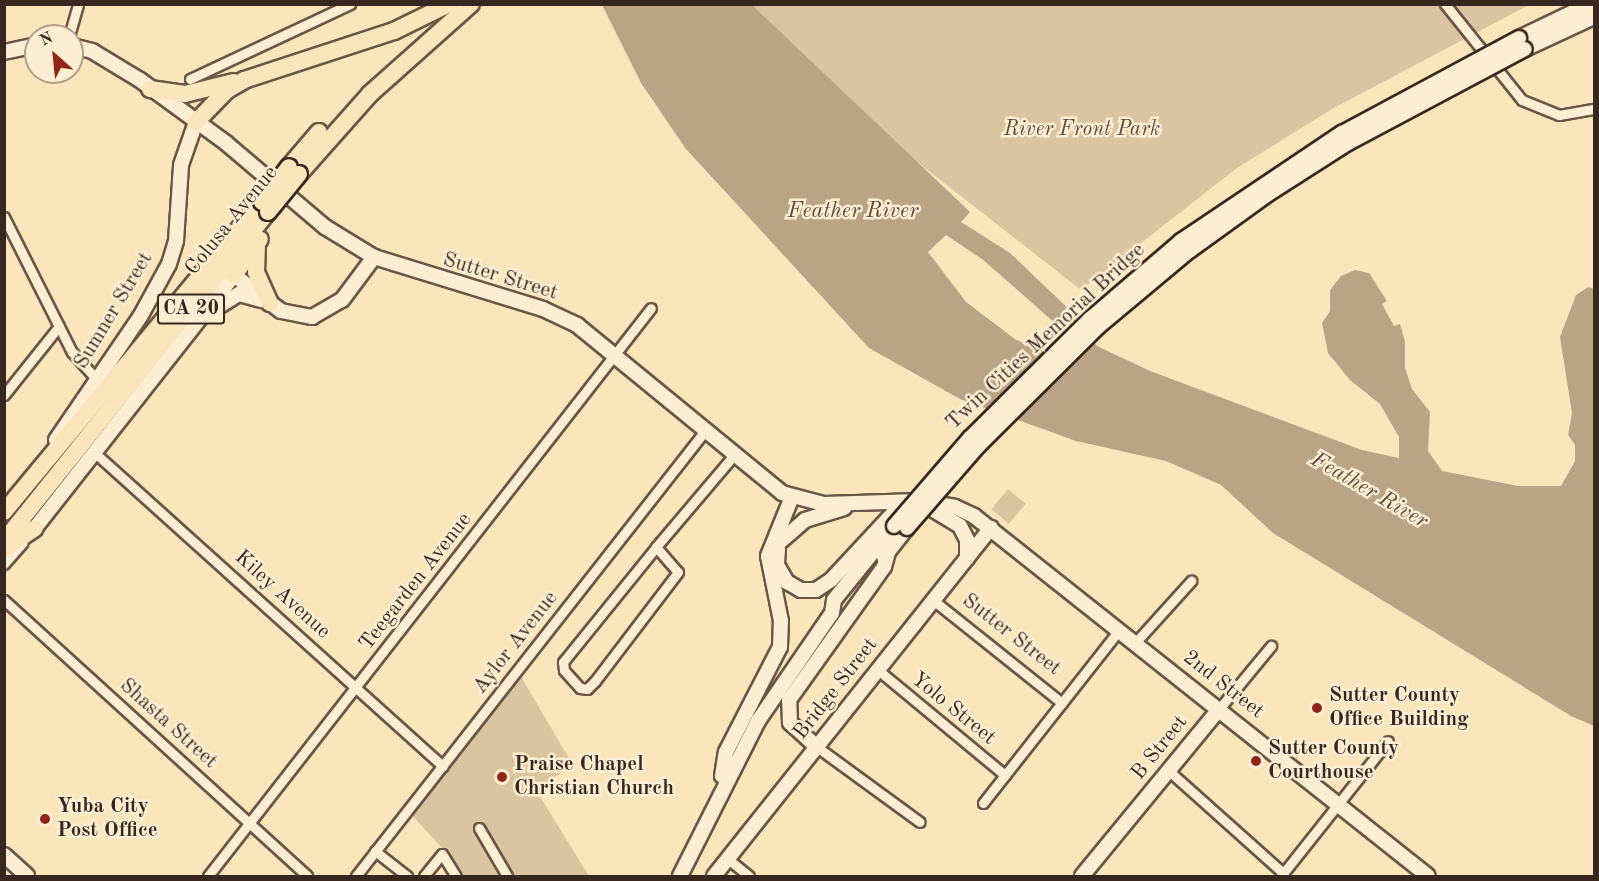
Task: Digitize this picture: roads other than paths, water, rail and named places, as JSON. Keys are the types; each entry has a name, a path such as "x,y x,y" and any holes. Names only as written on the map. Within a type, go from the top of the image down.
{"highway":[{"path":"150,89 185,94 244,80 394,31 449,4"},
{"name":"Colusa Avenue","path":"4,541 298,173 366,83 456,4"},
{"name":"Colusa Avenue","path":"298,173 387,78 471,4"},
{"path":"196,122 218,98 244,80"},
{"path":"268,210 257,243 256,272 270,303"},
{"name":"Colusa Avenue","path":"4,512 36,472 268,210"},
{"path":"234,275 257,243"},
{"path":"4,549 35,528"}],"main road":[{"name":"Twin Cities Memorial Bridge","path":"895,526 970,438 1090,319 1189,236 1342,133 1522,44 1592,13"},
{"name":"Twin Cities Memorial Bridge","path":"895,526 1098,327 1189,250 1348,143 1522,44"},
{"path":"4,52 24,48"},
{"name":"Sutter Street","path":"84,51 114,62 263,172 325,227 374,257 543,309 577,325 616,353 704,432 796,499 832,505 918,501 960,509 991,528"},
{"name":"Sumner Street","path":"36,472 140,317 169,264 176,241 181,165 196,122"},
{"path":"200,320 238,294 270,303 301,318 324,312 342,300 374,257"},
{"path":"234,275 270,303"},
{"name":"Colusa Avenue","path":"35,528 234,275"},
{"path":"796,499 777,556 782,576 793,587 813,590 831,580 895,526"},
{"path":"720,790 726,752 778,652 781,624 768,556 796,499"},
{"path":"918,501 958,523 967,540 967,558"},
{"path":"781,541 805,520 859,502"},
{"name":"Bridge Street","path":"832,613 843,608 888,552 895,526"},
{"name":"Bridge Street","path":"680,876 720,790 762,714 832,613 834,600 895,526"},
{"name":"Bridge Street","path":"714,876 991,528"},
{"name":"2nd Street","path":"991,528 1428,876"},
{"path":"817,747 790,723 789,700 884,567 888,552"},
{"name":"B Street","path":"1083,876 1220,709"},
{"path":"4,855 27,876"}],"street":[{"path":"72,24 78,4"},
{"path":"321,4 327,14"},
{"path":"190,79 350,4"},
{"path":"1445,4 1522,100 1559,115 1594,109"},
{"path":"4,217 78,360 97,381"},
{"name":"Teegarden Avenue","path":"208,876 651,308"},
{"path":"4,395 59,326"},
{"name":"Aylor Avenue","path":"356,876 704,432"},
{"name":"Kiley Avenue","path":"95,453 443,766"},
{"path":"656,547 678,572 595,681 587,689 580,688 564,670 563,662 656,547 734,455"},
{"name":"Colusa Avenue","path":"4,564 35,528"},
{"path":"1135,643 1191,582"},
{"name":"Shasta Street","path":"4,600 307,876"},
{"name":"Sutter Street","path":"933,600 1062,703"},
{"path":"983,803 1119,630"},
{"name":"B Street","path":"1220,709 1271,646"},
{"name":"Yolo Street","path":"878,670 1005,775"},
{"path":"1169,771 1282,875 1388,741"},
{"path":"817,747 920,822"},
{"path":"479,828 507,876"},
{"path":"375,851 407,876"},
{"path":"424,876 442,854 456,876"},
{"path":"728,859 749,876"}],"water":[{"name":"Feather River","path":"602,5 752,5 970,212 961,222 1010,253 1072,312 1097,346 1150,371 1362,450 1399,458 1399,437 1380,404 1350,380 1328,353 1322,323 1330,311 1330,290 1341,276 1355,270 1369,273 1387,301 1382,304 1394,326 1400,324 1405,342 1405,368 1412,389 1430,412 1428,451 1442,471 1518,486 1561,486 1575,461 1575,445 1568,435 1572,413 1560,337 1576,295 1588,287 1594,289 1594,726 1571,716 1273,533 1221,485 1166,461 1076,441 960,399 869,348 686,149 641,83","holes":["946,235 982,259 1056,324 1068,340 1060,353 1041,351 1015,339 966,302 928,252"]}],"place":[{"name":"Sutter County Office Building","path":"1317,708"},
{"name":"Sutter County Courthouse","path":"1256,761"},
{"name":"Praise Chapel Christian Church","path":"502,777"},
{"name":"Yuba City Post Office","path":"45,819"}],"park label":[{"name":"River Front Park","path":"1082,130"}]}
